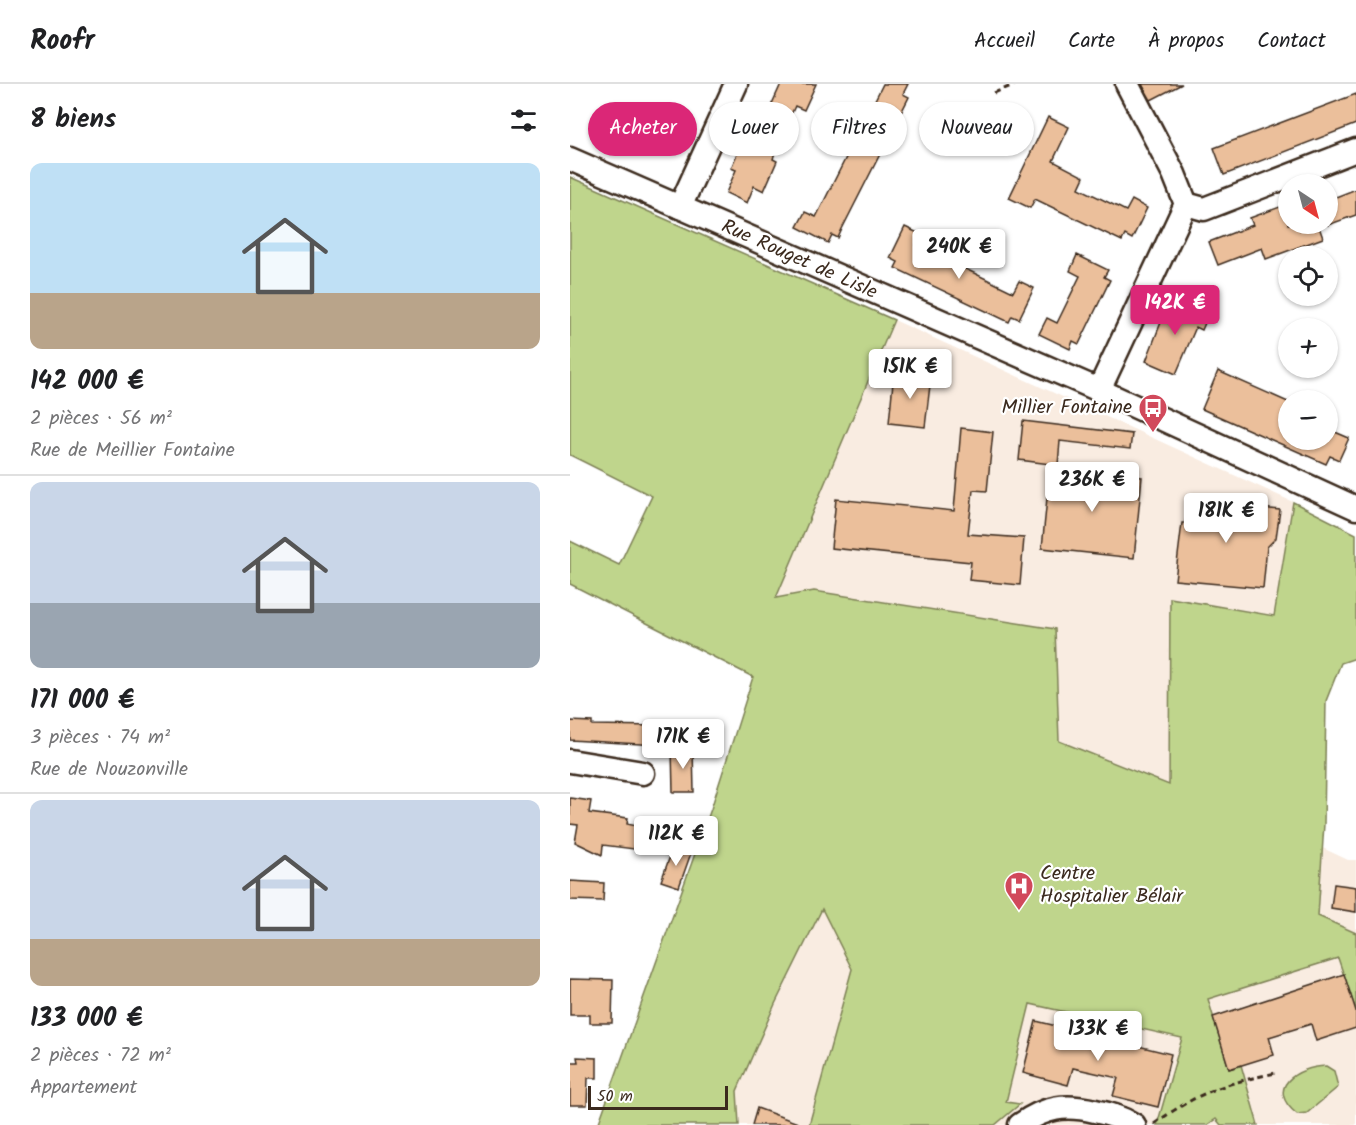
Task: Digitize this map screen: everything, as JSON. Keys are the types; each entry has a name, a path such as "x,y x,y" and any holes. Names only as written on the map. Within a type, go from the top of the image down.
{"street":[{"path":"680,207 736,84"},
{"path":"1099,390 1185,204 1174,174 1127,84"},
{"path":"1185,204 1204,209 1356,150"},
{"name":"Rue Rouget de Lisle","path":"570,159 1099,390 1356,508"},
{"path":"570,761 642,773"},
{"path":"1020,1125 1036,1114 1057,1107 1072,1106 1117,1116 1134,1125"}],"path":[{"path":"994,93 1016,84"},
{"path":"1152,1125 1190,1098 1230,1082 1275,1073"}],"shaded area":[{"name":"Centre Hospitalier Bélair","path":"894,320 1293,502 1275,616 1170,598 1169,775 1348,860 1356,860 1356,1125 598,1125 665,962 787,597 776,599"}],"green space":[{"path":"570,177 894,320 776,598 814,591 1055,629 1059,741 1169,785 1170,598 1274,616 1293,502 1356,534 1356,658 1341,663 1326,701 1324,824 1318,916 1356,933 1356,1011 1338,958 1208,999 1229,1069 1241,1065 1258,1125 1221,1125 1216,1119 1207,1125 1157,1125 1182,1038 1030,1004 1006,1102 1020,1104 995,1125 809,1125 852,969 822,909 775,1004 737,1091 739,1125 598,1125 711,809 753,677 570,584 570,541 619,565 652,496 570,455"},
{"path":"1326,1066 1334,1071 1338,1087 1307,1113 1297,1114 1288,1105 1284,1096 1284,1088 1288,1081 1305,1070"}],"building":[{"path":"781,84 816,84 804,110 799,108 799,102 773,102"},
{"path":"883,84 908,84 903,94 909,97 906,102 874,102"},
{"path":"1142,84 1182,84 1151,100"},
{"path":"1356,94 1356,124 1224,175 1214,148"},
{"path":"1048,117 1069,127 1053,161 1084,177 1079,188 1126,211 1132,200 1147,208 1132,239 1125,235 1122,241 1035,199 1030,208 1009,198 1029,156 1034,156 1034,146"},
{"path":"736,156 774,156 773,159 777,161 764,191 754,186 747,203 726,193 736,170 731,168"},
{"path":"847,156 879,156 838,238 832,235 828,243 797,227 805,212 816,217"},
{"path":"1356,189 1356,215 1338,221 1338,196"},
{"path":"1278,208 1278,234 1322,234 1323,238 1301,246 1278,246 1278,255 1266,259 1262,248 1218,265 1209,242 1253,225 1250,218"},
{"path":"905,227 920,234 916,245 1013,292 1019,281 1034,288 1019,319 1012,316 1009,322 895,268 898,262 890,258"},
{"path":"1077,255 1108,270 1104,277 1110,280 1079,344 1073,341 1070,349 1039,334 1047,318 1057,323 1080,276 1070,271"},
{"path":"1170,299 1208,316 1202,330 1196,327 1176,374 1146,361"},
{"path":"1218,371 1278,398 1278,443 1202,409"},
{"path":"894,372 931,377 925,427 889,423"},
{"path":"1023,421 1132,434 1130,449 1060,441 1058,465 1019,460"},
{"path":"961,428 993,432 987,491 973,490 968,534 1024,538 1020,585 969,580 971,562 831,548 836,499 954,511"},
{"path":"1338,433 1349,438 1339,460 1330,456 1326,464 1294,450 1338,450"},
{"path":"1050,468 1142,477 1134,558 1042,548"},
{"path":"1189,500 1280,510 1276,538 1267,547 1263,588 1175,580 1182,523 1185,523"},
{"path":"570,721 592,722 592,725 658,726 658,745 570,740"},
{"path":"672,749 693,749 694,792 673,792"},
{"path":"570,798 591,801 589,813 628,818 627,824 637,826 634,849 603,845 602,855 575,842 578,825 570,824"},
{"path":"673,848 691,853 679,887 661,881"},
{"path":"570,881 604,883 603,901 570,900"},
{"path":"1334,884 1356,887 1356,912 1331,908"},
{"path":"1344,974 1356,1011 1356,1028 1316,1041 1311,1024 1269,1037 1274,1055 1229,1069 1213,1017"},
{"path":"570,979 613,980 612,1023 590,1023 590,1015 570,1015"},
{"path":"1036,1021 1171,1054 1158,1107 1113,1096 1118,1078 1073,1068 1068,1085 1023,1073"},
{"path":"577,1057 597,1058 597,1078 588,1078 587,1105 570,1105 570,1062 578,1062"},
{"path":"757,1108 798,1123 798,1125 752,1125"}],"place":[{"name":"Millier Fontaine","path":"1153,434"},
{"name":"Centre Hospitalier Bélair","path":"1019,912"}]}
